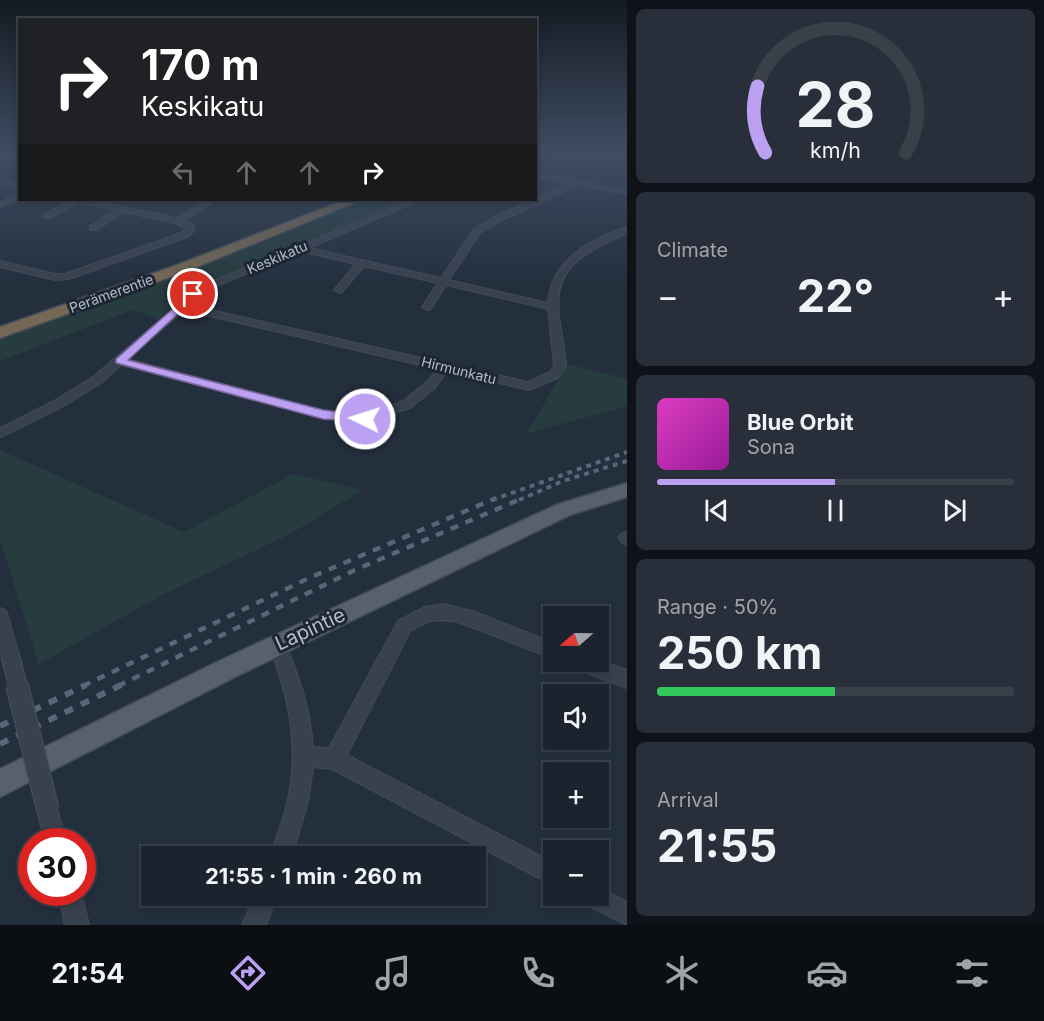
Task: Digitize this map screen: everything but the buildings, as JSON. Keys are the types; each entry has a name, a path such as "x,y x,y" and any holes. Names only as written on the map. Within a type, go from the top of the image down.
{"highway":[{"name":"Perämerentie","path":"0,319 146,268 325,201"},
{"name":"Perämerentie","path":"0,333 192,264 352,201"}],"main road":[{"name":"Lapintie","path":"0,783 277,645 563,510 627,490"}],"street":[{"path":"1,205 16,197"},
{"path":"427,307 472,235 548,197"},
{"path":"46,216 77,201"},
{"path":"0,264 55,277 66,277 184,235 191,229 178,221 97,201"},
{"path":"178,221 210,201"},
{"name":"Keskikatu","path":"0,433 69,398 120,361 202,289 414,201"},
{"path":"93,228 123,209"},
{"name":"Hirmunkatu","path":"180,306 445,366 519,386 533,386 554,375 560,366 553,307 553,290 558,276 576,256 627,230"},
{"path":"298,248 553,307"},
{"path":"339,290 362,263"},
{"path":"120,361 323,414 360,419 406,405 431,386 445,366"},
{"path":"334,759 404,626 419,617 436,611 466,617 543,647"},
{"path":"0,616 52,828"},
{"path":"277,645 288,667 297,694 303,722 305,756 290,834 285,846"},
{"path":"608,672 627,679"},
{"path":"305,756 334,759 543,869"},
{"path":"609,905 627,914"},
{"path":"72,906 77,925"},
{"path":"254,925 262,906"}],"green space":[{"path":"363,201 407,201 194,289 158,319 133,310 0,361 0,339 203,266"},
{"path":"568,364 627,379 627,406 526,434"},
{"path":"0,450 184,532 293,474 363,490 292,533 164,594 39,664 0,540"}],"railway":[{"path":"492,500 627,452"},
{"path":"519,500 563,481 627,461"},
{"path":"83,686 309,578 496,498"},
{"path":"118,686 355,570 523,498"},
{"path":"0,726 86,685"},
{"path":"0,744 121,685"}],"route":[{"path":"193,294 120,361 323,414 341,418 365,419"}]}
